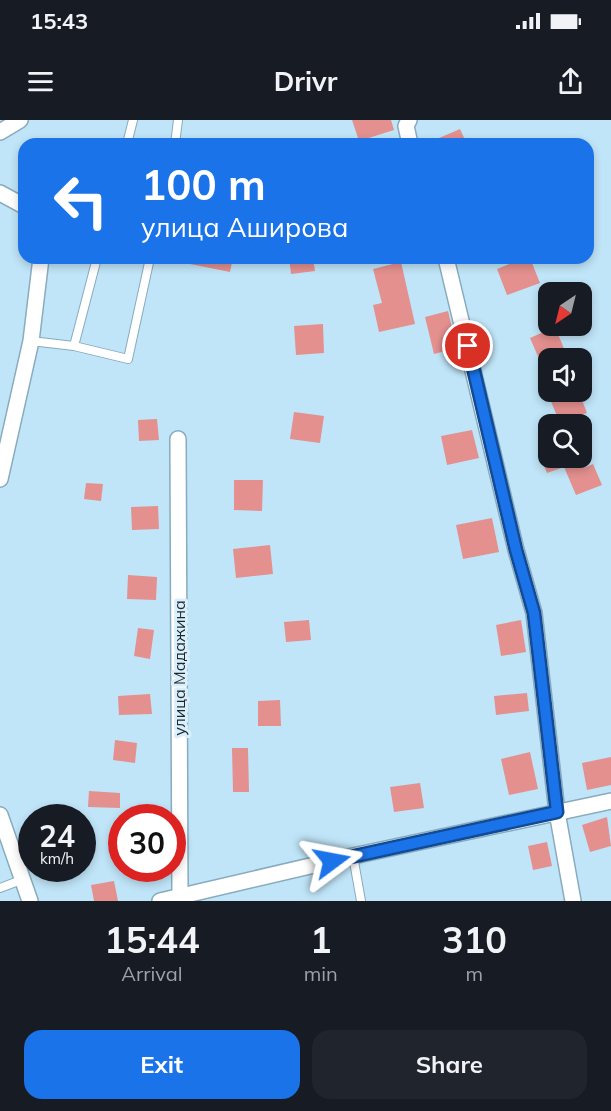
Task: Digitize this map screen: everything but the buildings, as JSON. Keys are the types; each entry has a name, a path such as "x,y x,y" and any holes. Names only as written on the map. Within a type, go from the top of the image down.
{"street":[{"path":"0,132 20,120"},
{"path":"409,120 406,126 409,138"},
{"path":"0,194 18,203"},
{"path":"0,479 31,341 39,264"},
{"path":"447,264 516,550 534,613 557,812 573,901"},
{"name":"улица Мадажина","path":"178,439 180,896"},
{"path":"160,901 353,856 611,801"},
{"path":"0,815 18,871"},
{"path":"22,882 30,901"}],"lane":[{"path":"128,138 133,120"},
{"path":"176,138 178,120"},
{"path":"74,345 95,264"},
{"path":"31,341 74,345 128,359 149,264"},
{"path":"353,856 361,901"},
{"path":"0,888 18,881"}],"route":[{"path":"332,861 557,812 534,613 516,550 468,346"}]}
